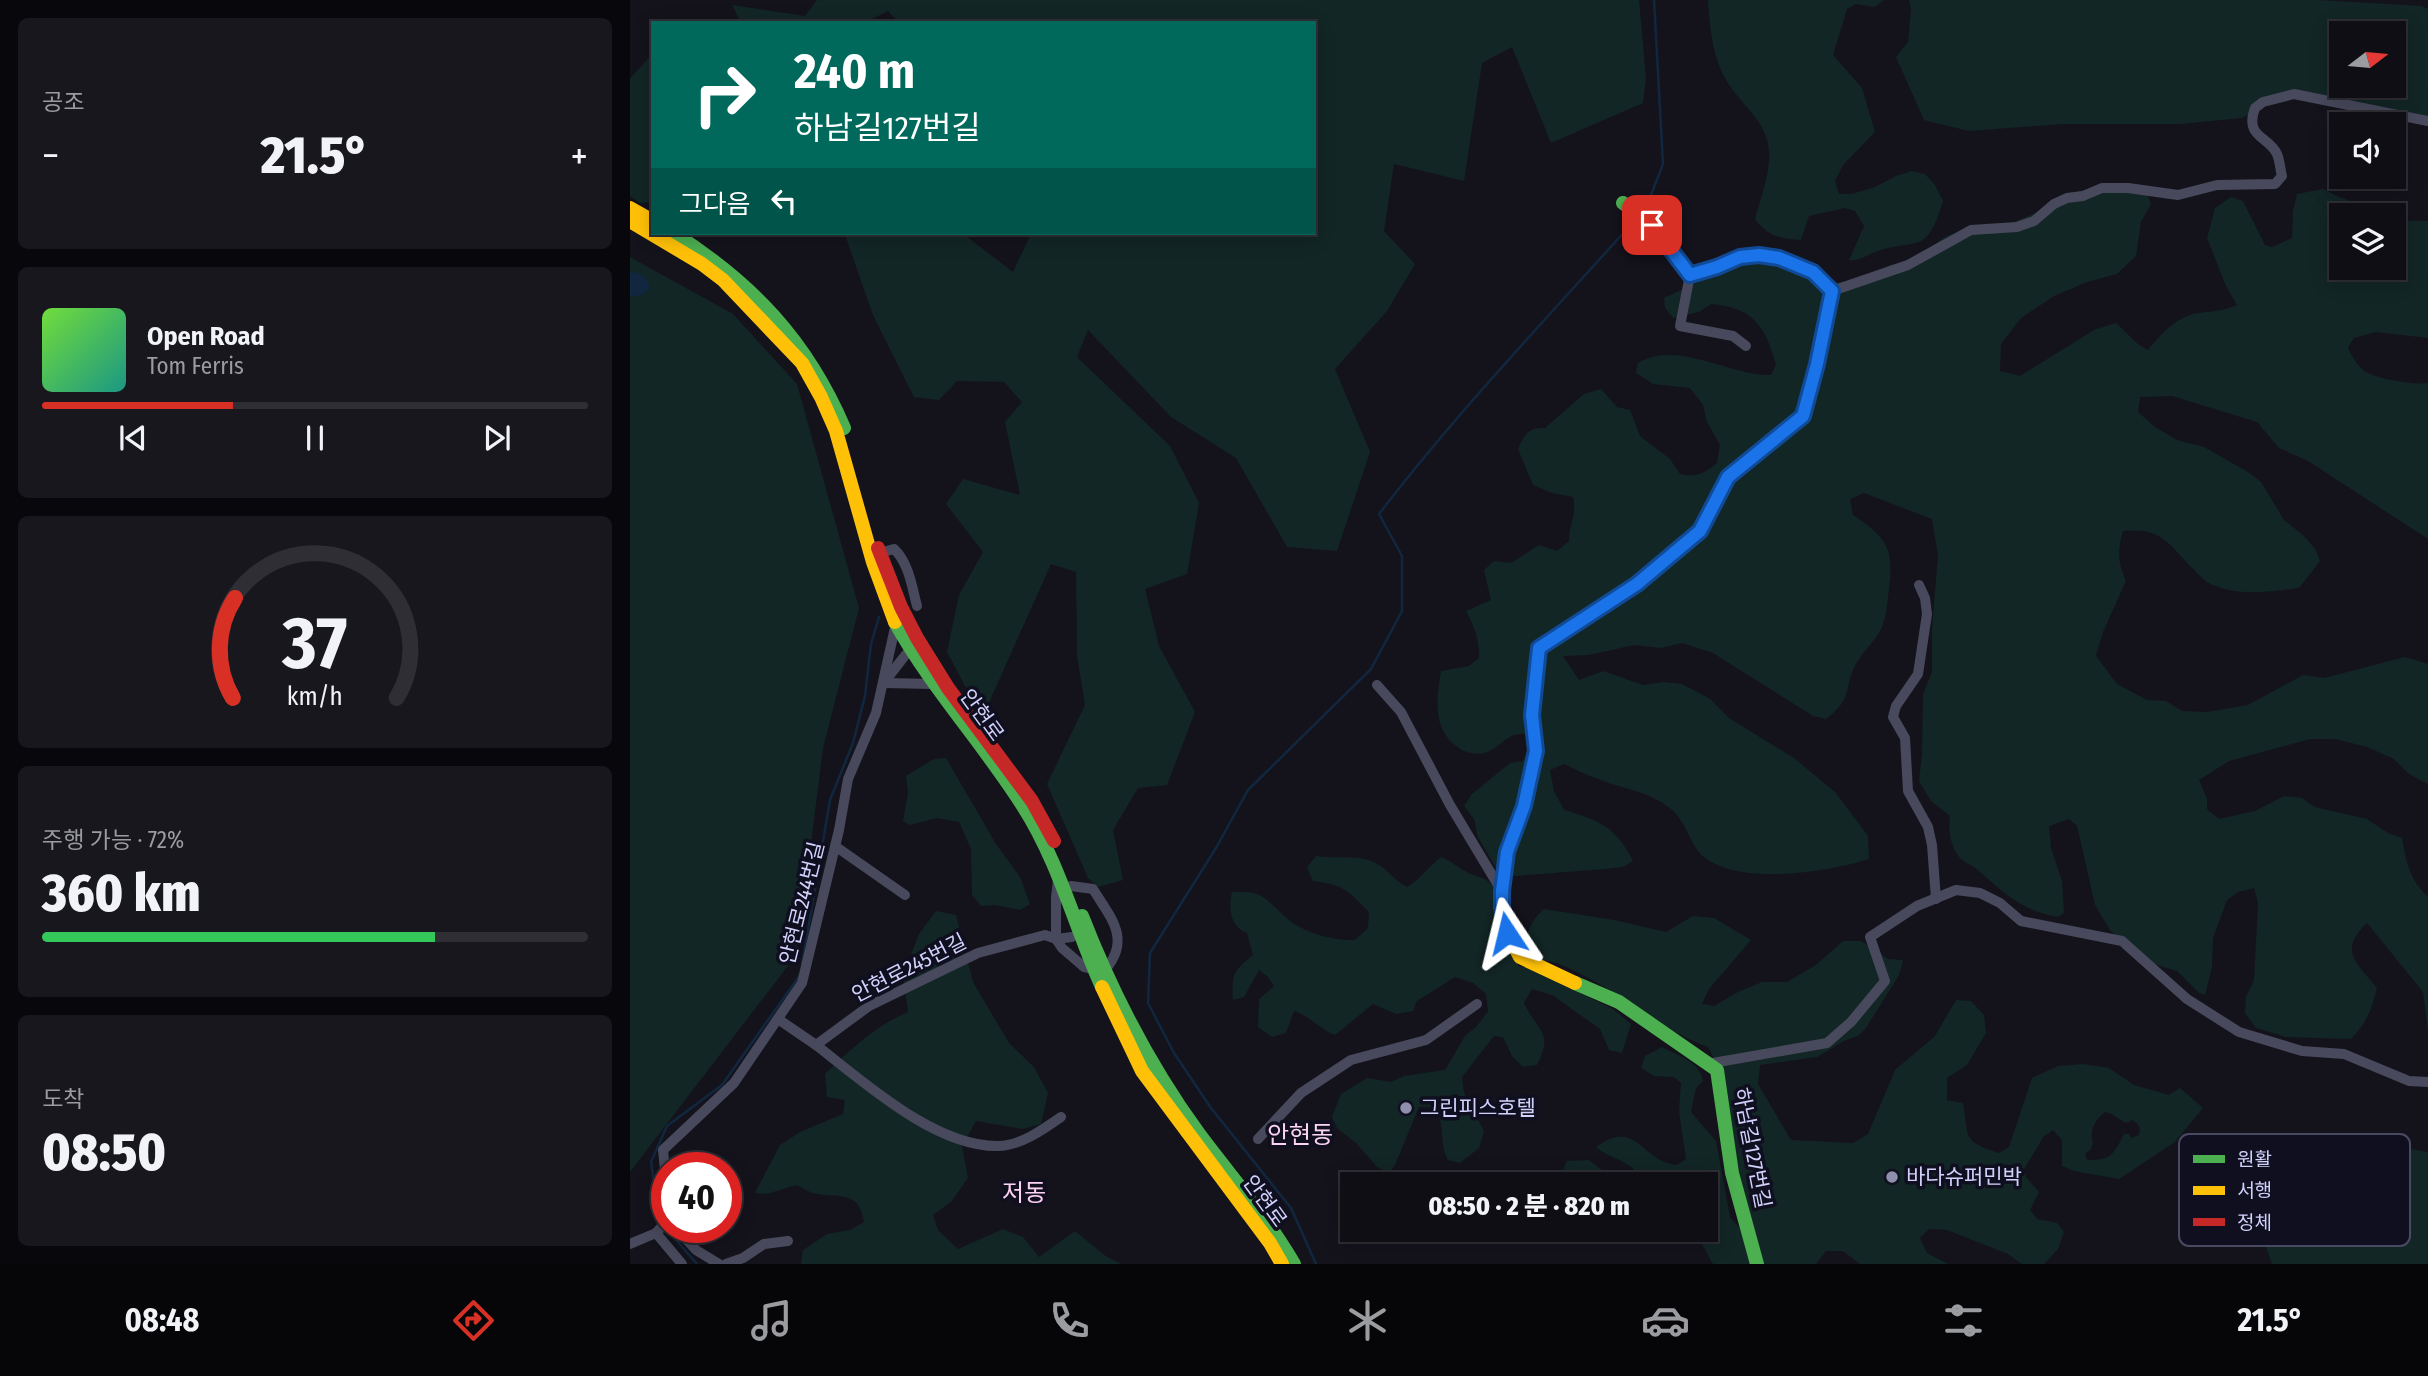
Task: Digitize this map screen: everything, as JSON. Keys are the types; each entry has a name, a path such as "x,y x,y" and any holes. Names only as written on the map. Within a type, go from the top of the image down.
{"street":[{"path":"1832,291 1908,265 1971,230 2017,227 2034,221 2054,204 2067,198 2083,196 2102,188 2128,188 2178,195 2217,185 2275,184 2282,176 2277,154 2257,134 2252,116 2255,108 2276,98 2294,94 2315,97 2428,121"},
{"path":"1623,203 1652,225 1690,275 1680,326 1733,336 1746,346"},
{"path":"630,208 651,220"},
{"name":"안현로","path":"630,221 651,234"},
{"name":"안현로","path":"653,235 723,280 803,363 836,431 873,562 896,623 933,684 1023,806 1054,859 1082,942 1158,1075 1200,1135 1283,1243 1294,1264"},
{"name":"안현로","path":"677,235 697,246 751,290 806,352 835,404 848,438 879,553 917,638 955,697 1032,801 1054,842 1116,1021 1142,1071 1270,1243 1282,1264"},
{"path":"1690,275 1740,257 1759,255 1779,258 1813,272 1832,291"},
{"path":"1832,291 1803,416 1728,477 1700,531 1637,584 1539,648 1532,715 1536,751 1524,806 1507,852 1502,891 1507,933 1520,957 1619,1002 1707,1063 1827,1043 1851,1022 1885,981 1870,937 1917,905 1956,890 1980,894 2000,903 2021,921 2122,941 2187,999 2239,1032 2302,1051 2344,1054 2409,1082 2428,1082"},
{"path":"879,553 894,549 899,554 906,566 917,607"},
{"path":"1919,585 1925,598 1927,614 1918,674 1896,705 1893,717 1905,738 1908,791 1928,827 1936,899"},
{"name":"안현로244번길","path":"663,1152 734,1083 802,983 848,779 876,713 896,623"},
{"path":"884,684 907,653"},
{"path":"884,684 933,684"},
{"path":"1377,685 1401,712 1450,805 1502,891"},
{"path":"835,846 905,895"},
{"path":"1059,876 1056,939 1062,948 1084,967 1099,969 1115,958 1117,928 1093,889 1071,886"},
{"name":"안현로245번길","path":"817,1045 869,1006 978,953 1045,935 1056,939 1072,937"},
{"path":"1258,1139 1301,1093 1351,1060 1426,1040 1477,1004"},
{"path":"778,1019 910,1115 962,1142 999,1146 1013,1143 1061,1117"},
{"name":"하남길127번길","path":"1707,1063 1717,1070 1732,1173 1757,1264"},
{"path":"630,1244 651,1232"},
{"path":"726,1264 743,1258 764,1244 788,1241"},
{"path":"671,1243 682,1264"},
{"path":"690,1243 719,1264"}],"green space":[{"path":"817,0 1639,0 1646,78 1643,103 1551,143 1512,47 1482,63 1464,181 1394,164 1384,231 1415,264 1387,311 1335,369 1370,452 1337,551 1287,547 1236,458 1171,417 1088,330 1077,357 1170,446 1199,503 1187,574 1145,589 1159,646 1195,712 1167,785 1138,788 1113,830 1123,880 1098,887 1088,878 1047,784 1085,705 1077,656 1076,572 1051,564 982,718 947,652 959,595 983,552 946,504 963,479 1020,495 1005,422 1022,402 1004,382 957,381 939,400 914,397 873,315 845,235 965,235 1013,272 1029,238 1027,235 1316,235 1316,21 897,21 888,11 868,21 740,21 732,5 805,16"},
{"path":"1708,0 1884,0 1875,7 1856,4 1847,9 1833,55 1862,88 1875,132 1843,165 1835,181 1839,194 1852,194 1912,171 1925,174 1935,185 1943,201 1926,238 1849,260 1864,226 1855,211 1845,208 1809,216 1801,240 1775,236 1760,225 1755,219 1768,167 1767,140 1759,122 1728,83 1718,63"},
{"path":"1909,0 2318,0 2421,6 2428,9 2428,123 2406,119 2406,112 2366,112 2282,97 2242,118 2181,124 2062,124 1969,131 1924,120 1896,57 1908,42 1911,9"},
{"path":"651,55 651,202 640,203 630,196 630,79"},
{"path":"2106,184 2147,193 2151,204 2141,222 2136,256 2117,274 2087,282 2054,296 2021,318 2001,344 2000,371 2020,376 2094,330 2116,323 2148,350 2164,332 2183,318 2237,305 2226,286 2207,238 2215,208 2231,197 2243,201 2265,245 2272,247 2292,238 2297,194 2323,189 2356,203 2329,203 2329,280 2406,280 2406,220 2428,221 2428,338 2376,332 2354,338 2348,347 2358,365 2368,373 2394,381 2428,383 2428,539 2308,461 2279,448 2257,422 2172,396 2140,397 2138,412 2155,427 2177,440 2204,447 2261,482 2284,520 2303,535 2316,550 2320,561 2299,588 2240,592 2217,587 2205,580 2169,543 2155,534 2123,531 2119,557 2126,581 2103,632 2096,656 2117,684 2147,700 2166,701 2182,711 2207,712 2248,705 2303,675 2324,678 2405,657 2428,664 2428,784 2409,774 2394,759 2367,747 2335,739 2310,739 2229,761 2199,780 2207,799 2207,809 2219,819 2255,811 2284,796 2302,798 2315,807 2367,819 2388,833 2402,838 2410,870 2428,897 2428,1032 2423,992 2367,923 2353,941 2353,956 2377,988 2371,1009 2361,1028 2351,1039 2286,1037 2256,1028 2245,1013 2246,997 2254,980 2258,903 2254,888 2238,892 2227,900 2213,938 2212,967 2205,995 2199,993 2177,971 2144,961 2110,930 2095,905 2077,826 2069,819 2049,826 2051,848 2062,881 2064,913 2058,917 2021,904 1961,859 1951,838 1950,816 1931,801 1919,781 1923,694 1932,672 1932,628 1938,556 1932,519 1864,493 1850,499 1853,515 1875,532 1890,557 1886,611 1879,633 1852,672 1841,705 1826,719 1813,716 1713,653 1682,643 1661,648 1634,645 1589,655 1563,656 1579,680 1603,671 1643,685 1664,682 1682,684 1710,699 1729,718 1794,758 1836,793 1868,836 1869,859 1831,868 1785,874 1761,874 1720,866 1700,853 1681,820 1663,803 1564,764 1550,770 1554,791 1564,810 1587,817 1605,827 1620,840 1633,861 1623,867 1515,876 1496,868 1478,837 1474,819 1464,806 1472,794 1510,763 1523,761 1528,748 1528,734 1514,735 1490,751 1476,754 1464,751 1452,743 1445,734 1438,715 1441,671 1469,666 1479,658 1476,634 1466,611 1491,600 1484,570 1494,561 1511,563 1539,545 1557,551 1569,541 1574,510 1573,497 1552,493 1533,485 1518,449 1527,433 1545,428 1584,394 1601,389 1617,407 1630,410 1640,436 1670,459 1680,474 1696,475 1704,472 1717,463 1720,445 1707,422 1703,405 1690,388 1653,384 1636,373 1638,363 1669,355 1771,375 1776,365 1762,330 1755,321 1737,309 1711,304 1699,312 1673,318 1665,308 1664,298 1709,277 1733,255 1748,253 1834,283 1861,279 1889,265 1922,259 1932,246 1945,237 1969,227 2009,224 2040,211 2059,197"},
{"path":"630,257 733,314 797,384 859,608 823,748 797,954 630,1172"},
{"path":"946,758 996,844 1020,877 1030,904 1020,910 995,905 981,906 972,895 971,849 959,822 937,818 910,825 903,821 908,793 906,776 934,759"},
{"path":"1316,856 1359,858 1381,866 1407,887 1441,857 1487,881 1495,891 1501,931 1519,966 1527,967 1613,1009 1631,1024 1622,1053 1609,1050 1600,1029 1552,995 1532,989 1524,1003 1544,1039 1537,1065 1523,1067 1512,1056 1503,1037 1494,1036 1462,1077 1464,1093 1484,1131 1479,1148 1460,1163 1448,1160 1439,1116 1429,1107 1419,1107 1395,1165 1390,1172 1377,1167 1357,1144 1337,1128 1332,1117 1341,1094 1367,1078 1391,1082 1404,1076 1445,1070 1465,1036 1488,1011 1486,994 1473,983 1455,977 1417,1001 1413,1011 1396,1014 1373,1004 1335,1035 1294,1011 1286,1033 1272,1037 1258,1027 1259,999 1274,986 1268,977 1259,970 1244,997 1233,1000 1235,974 1253,955 1247,933 1237,926 1232,916 1232,892 1258,894 1295,924 1320,935 1355,940 1368,928 1369,912 1338,887 1313,881 1307,867"},
{"path":"1544,909 1614,920 1666,932 1693,916 1714,918 1751,940 1709,989 1702,1004 1714,1006 1762,982 1787,982 1816,965 1843,941 1861,941 1888,959 1903,960 1899,975 1859,1035 1817,1057 1760,1065 1758,1084 1791,1140 1853,1143 1868,1134 1895,1070 1935,1036 1956,1000 1971,1001 1984,1015 1986,1033 1967,1065 1947,1078 1947,1100 1963,1103 1969,1137 1979,1145 1999,1153 2009,1147 2032,1078 2058,1066 2083,1064 2109,1068 2134,1085 2169,1095 2180,1088 2203,1108 2175,1142 2119,1179 2074,1171 2062,1166 2062,1140 2053,1130 2044,1136 2024,1169 2026,1177 2039,1192 2030,1210 2037,1219 2057,1223 2064,1232 2058,1249 2044,1264 2022,1264 2008,1254 1947,1230 1929,1229 1920,1238 1927,1253 1948,1264 1860,1264 1843,1251 1826,1251 1816,1264 1713,1264 1701,1242 1718,1242 1718,1172 1633,1172 1633,1168 1596,1147 1610,1139 1621,1137 1630,1139 1665,1162 1677,1165 1686,1159 1679,1111 1681,1083 1674,1077 1654,1076 1641,1068 1645,1056 1662,1047 1687,1060 1698,1069 1703,1081 1696,1088 1691,1112 1716,1141 1730,1217 1744,1233 1742,1196 1722,1074 1708,1047 1663,1025 1592,980 1562,965 1537,958 1528,952 1528,933 1532,923","holes":["2105,1112 2127,1123 2132,1120 2140,1128 2139,1135 2131,1138 2129,1134 2124,1134 2111,1155 2087,1160 2085,1154 2091,1149 2094,1126 2101,1115"]},
{"path":"936,911 956,915 973,982 1009,1043 1034,1067 1048,1093 1041,1124 1023,1129 976,1121 962,1146 968,1178 951,1202 933,1215 938,1230 958,1249 1003,1229 1023,1237 1039,1257 1075,1231 1107,1257 1122,1264 801,1264 803,1250 827,1234 850,1230 864,1222 858,1205 848,1198 814,1193 796,1185 767,1194 755,1193 780,1145 800,1132 843,1114 845,1100 827,1097 825,1074 874,1031 908,1012 903,975 919,934"},
{"path":"2410,1149 2428,1152 2428,1264 2272,1264 2266,1246 2410,1246"},
{"path":"1589,1160 1604,1172 1562,1172 1567,1161"}],"water":[{"path":"630,272 641,274 647,280 650,287 644,294 630,297"}],"waterway":[{"path":"1642,212 1663,164 1654,0"},
{"path":"1316,1264 1291,1208 1211,1108 1174,1053 1148,1003 1150,953 1216,848 1248,790 1371,669 1402,611 1402,556 1379,514 1472,401 1635,220"},
{"path":"802,965 830,800 853,743 865,696 871,644 879,617"},
{"path":"655,1152 667,1126 722,1085 800,975"},
{"path":"679,1243 697,1264"}],"traffic: fast":[{"path":"1615,598 1637,584 1700,531 1728,477 1803,416 1832,291 1813,272 1779,258 1760,255 1740,257 1690,275 1652,225 1623,203"},
{"path":"676,235 728,272 774,317 813,368 844,428"},
{"path":"895,622 925,670 1008,783 1036,827 1057,872 1102,987"},
{"path":"1082,916 1119,1001 1148,1056 1181,1109 1272,1230 1294,1264"},
{"path":"1575,983 1619,1002 1717,1070 1732,1173 1757,1264"}],"traffic: slow":[{"path":"630,208 651,220"},
{"path":"630,221 651,234"},
{"path":"653,235 723,280 802,363 836,431 873,562 895,622"},
{"path":"1575,983 1520,957 1507,933 1502,908 1507,852 1524,806 1536,751 1532,715 1539,648 1615,598"},
{"path":"1102,987 1142,1071 1270,1243 1282,1264"}],"traffic: jam":[{"path":"878,548 901,607 917,638 948,688 1032,801 1054,841"}],"place":[{"name":"그린피스호텔","path":"1406,1108"},
{"name":"바다슈퍼민박","path":"1892,1177"}],"district":[{"name":"안현동","path":"1300,1135"},
{"name":"저동","path":"1024,1193"}],"route":[{"path":"1507,933 1502,891 1507,852 1524,806 1536,751 1532,715 1539,648 1637,584 1700,531 1728,477 1803,416 1822,340 1832,291 1813,272 1779,258 1759,255 1740,257 1690,275 1652,225"}]}
